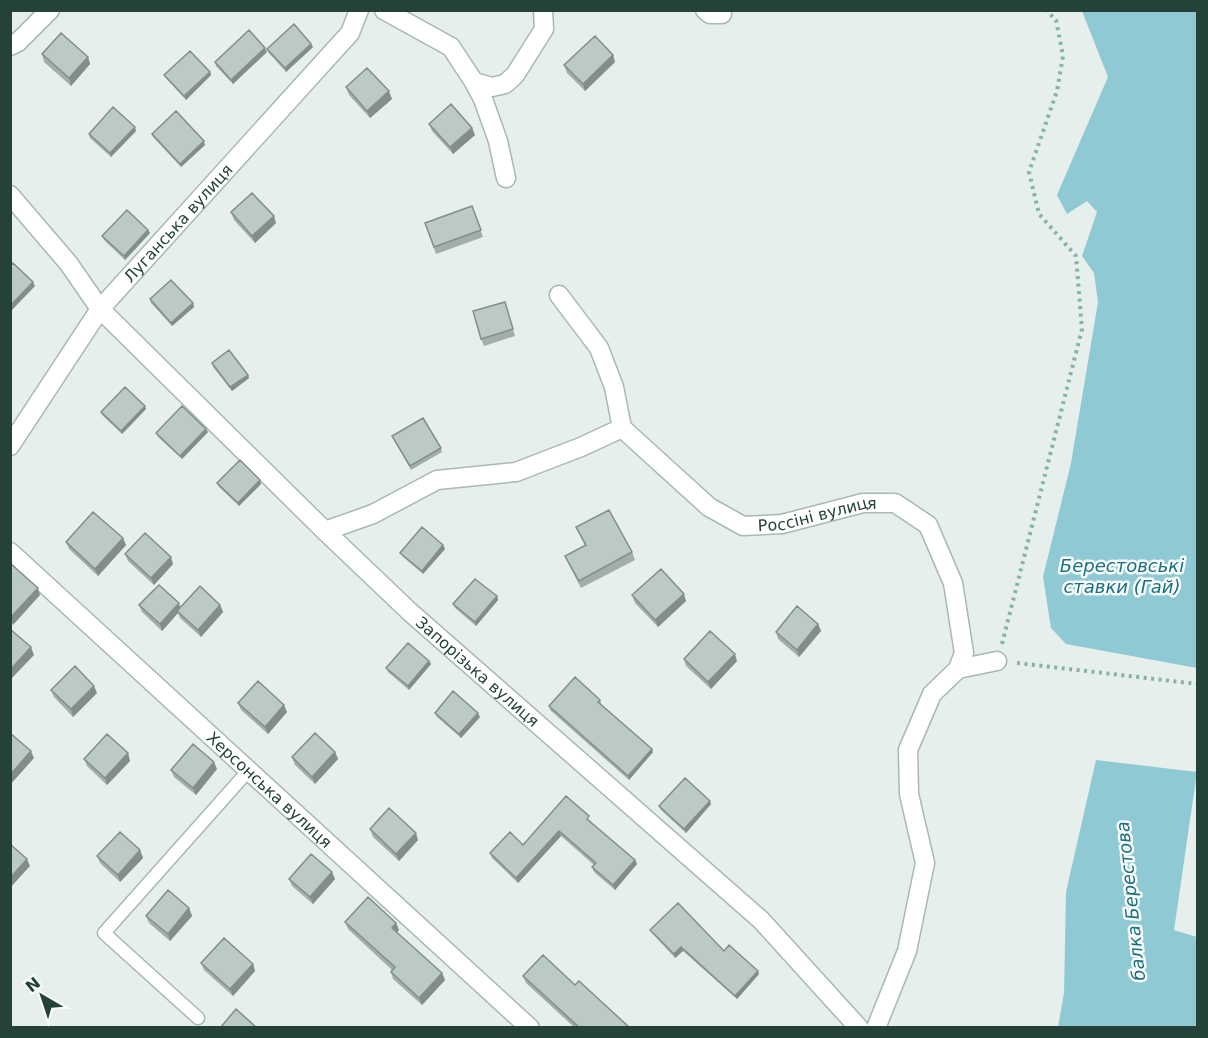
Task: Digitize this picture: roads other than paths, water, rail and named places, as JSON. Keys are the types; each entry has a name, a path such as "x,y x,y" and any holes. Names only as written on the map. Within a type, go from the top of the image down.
{"street":[{"path":"10,46 18,42 50,10"},
{"name":"Луганська вулиця","path":"10,446 100,309 350,33 359,10"},
{"path":"384,10 451,47 474,82 498,141 506,178"},
{"path":"474,82 492,87 505,84 515,75 544,29 543,10"},
{"name":"Запорізька вулиця","path":"10,195 69,264 100,309 325,531 411,612 760,920 859,1028"},
{"path":"325,531 373,514 437,480 516,472 622,428 614,387 599,348 559,296"},
{"name":"Россіні вулиця","path":"622,428 709,507 743,526 782,524 863,502 895,503 928,525 953,583 964,653 958,669"},
{"name":"Херсонська вулиця","path":"10,552 530,1028"},
{"path":"876,1028 907,951 925,863 909,794 908,750 932,694 958,669 997,661"}],"lane":[{"path":"198,1018 104,933 249,770"}],"water":[{"name":"Берестовські ставки (Гай)","path":"1082,11 1197,11 1197,668 1066,644 1051,628 1043,577 1071,463 1098,302 1094,273 1082,256 1097,212 1087,201 1067,214 1057,195 1108,77"},
{"name":"балка Берестова","path":"1096,760 1197,772 1174,930 1197,937 1197,1027 1058,1027 1064,993 1066,892"}]}
